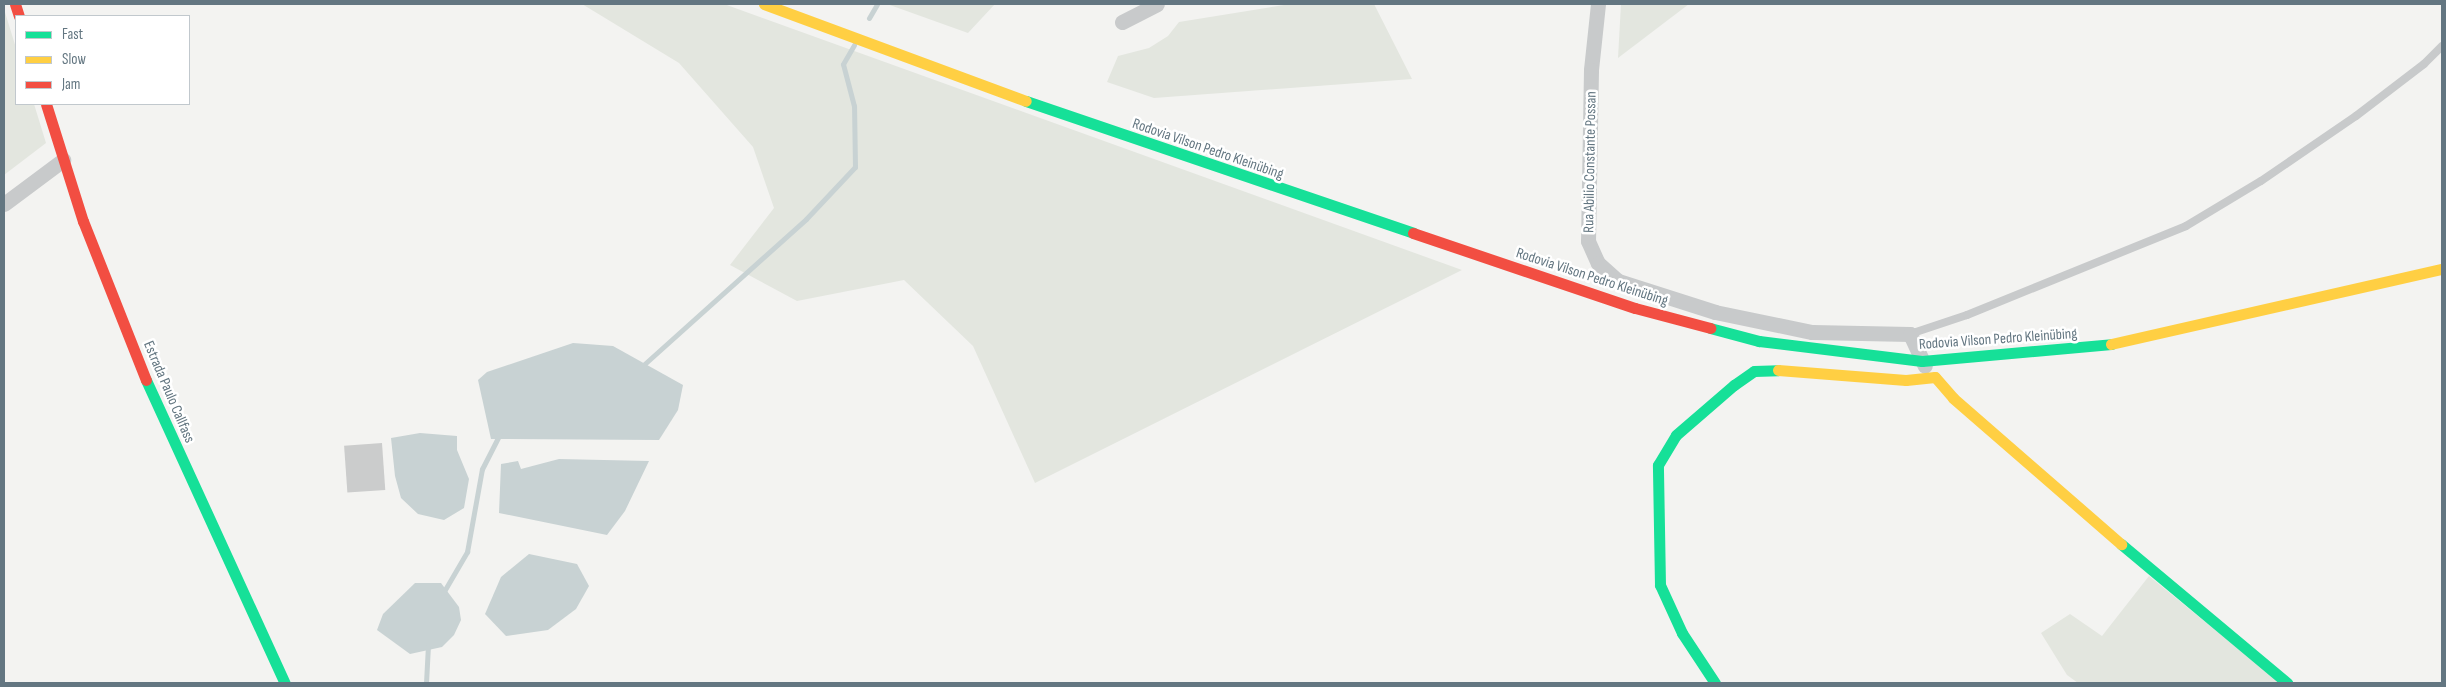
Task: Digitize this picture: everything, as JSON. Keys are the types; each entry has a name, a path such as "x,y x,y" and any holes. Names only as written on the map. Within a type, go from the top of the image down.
{"main road":[{"name":"Rodovia Vilson Pedro Kleinübing","path":"764,4 1103,129 1636,308 1759,341 1837,353 1922,362 2102,346 2442,269"},
{"name":"Estrada Paulo Callfass","path":"46,105 83,221 148,384 285,683"},
{"path":"1715,683 1682,633 1660,585 1658,465 1676,435 1754,371 1906,380 1934,377 1952,398 2120,545 2287,683"}],"street":[{"path":"1122,22 1157,4"},
{"name":"Rua Abilio Constante Possan","path":"1598,4 1591,70 1588,242 1598,263 1618,281 1715,312 1812,332 1910,334"},
{"path":"4,204 63,160"},
{"path":"1910,334 1922,362 1934,377"}],"lane":[{"path":"1910,334 1967,315 2186,226 2261,181 2356,116 2424,64 2442,46"}],"shaded area":[{"path":"582,4 724,4 1462,270 1035,483 973,346 904,280 797,301 730,265 774,208 753,147 679,63"},
{"path":"887,4 995,4 968,33"},
{"path":"1290,4 1374,4 1412,79 1154,98 1107,82 1118,56 1149,48 1168,36 1179,22"},
{"path":"1621,4 1689,4 1618,58"},
{"path":"4,9 15,45 15,105 34,105 46,143 4,175"},
{"path":"573,343 613,346 683,385 678,410 659,440 491,439 478,380 487,372"},
{"path":"420,433 457,436 457,450 469,479 464,508 444,520 418,514 401,498 395,476 391,438"},
{"path":"559,459 649,461 625,511 607,535 499,513 501,464 518,461 521,469"},
{"path":"529,554 577,564 589,586 576,609 548,630 506,636 485,614 501,577"},
{"path":"2149,576 2280,683 2078,683 2067,675 2041,633 2070,614 2102,636"},
{"path":"415,583 441,583 459,607 461,620 454,635 442,647 410,654 377,630 383,614"}],"building":[{"path":"382,443 385,490 347,493 344,446"}],"waterway":[{"path":"869,18 877,4"},
{"path":"640,368 806,219 855,167 854,106 843,64 854,45"},
{"path":"443,593 467,552 482,469 500,434"},
{"path":"426,683 428,645"}],"traffic: fast":[{"path":"1026,101 1413,233"},
{"path":"1710,328 1759,341 1922,361 2111,344"},
{"path":"1715,683 1682,633 1660,585 1658,465 1676,435 1734,385 1754,371 1778,370"},
{"path":"146,380 285,683"},
{"path":"2121,544 2287,683"}],"traffic: slow":[{"path":"764,4 1026,101"},
{"path":"2111,344 2442,269"},
{"path":"1778,370 1906,380 1935,377 1953,398 2121,544"}],"traffic: jam":[{"path":"15,4 19,15"},
{"path":"46,105 83,221 146,380"},
{"path":"1413,233 1635,308 1710,328"}]}
